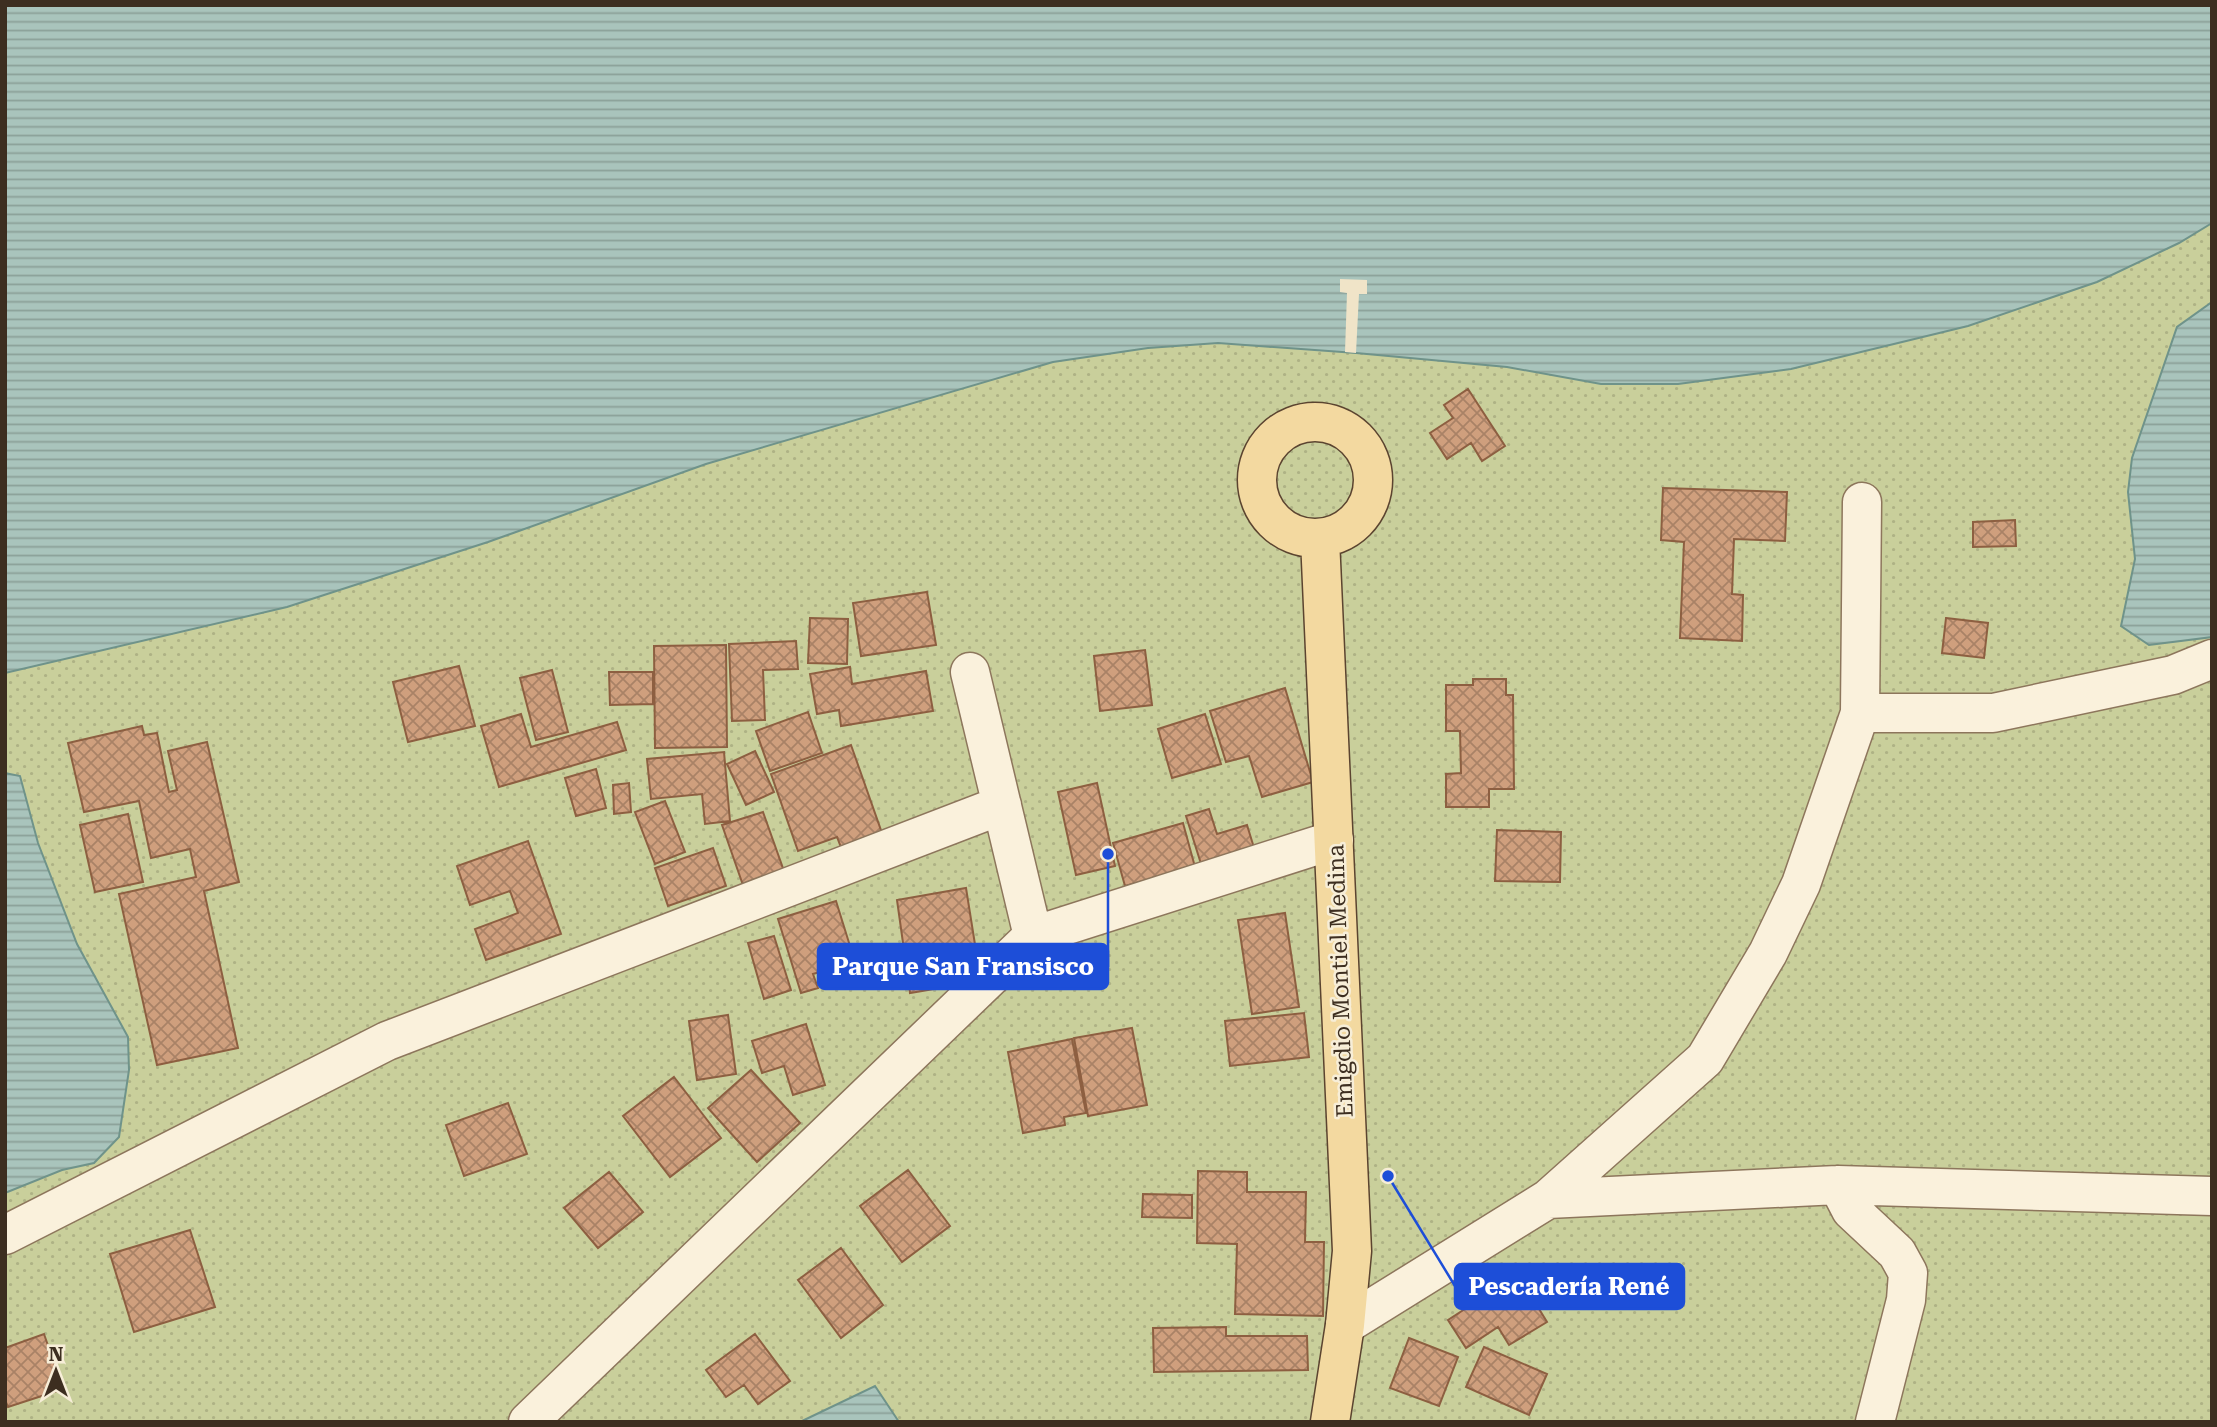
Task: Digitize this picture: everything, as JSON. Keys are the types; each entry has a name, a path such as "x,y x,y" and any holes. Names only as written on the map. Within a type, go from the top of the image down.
{"main road":[{"name":"Emigdio Montiel Medina","path":"1320,539 1352,1251 1345,1325 1330,1422"}],"street":[{"path":"1345,1325 1548,1199 1705,1059 1768,953 1801,884 1860,713 1862,502"},
{"path":"1860,713 1993,713 2173,674 2212,659"},
{"path":"970,672 1033,936"},
{"path":"5,1235 387,1041 1002,805"},
{"path":"528,1422 1033,936 1334,840"},
{"path":"1548,1199 1838,1185 2206,1196"},
{"path":"1838,1185 1851,1210 1897,1253 1908,1273 1906,1300 1875,1422"}],"green space":[{"path":"2212,5 2212,1422 5,1422 5,287"}],"water":[{"path":"5,5 2212,5 2212,223 2179,243 2097,282 1968,326 1791,369 1678,384 1601,384 1507,367 1218,343 1148,348 1053,362 706,464 488,542 287,607 5,673"},
{"path":"2212,302 2212,637 2149,645 2121,626 2135,559 2128,492 2132,458 2177,327"},
{"path":"5,773 20,776 38,843 77,944 128,1037 129,1070 119,1137 94,1163 62,1170 5,1193"},
{"path":"875,1386 899,1422 800,1422"}],"pier":[{"path":"1340,279 1367,280 1367,294 1359,294 1356,353 1345,352 1347,293 1340,292"}],"building":[{"path":"1468,389 1505,446 1482,461 1471,443 1447,459 1430,433 1453,418 1444,405"},
{"path":"1663,488 1787,492 1785,541 1734,539 1732,594 1743,595 1742,641 1680,638 1684,542 1661,540"},
{"path":"2015,520 2016,546 1973,547 1973,522"},
{"path":"927,592 936,645 861,656 853,603"},
{"path":"810,618 848,619 847,664 808,663"},
{"path":"1946,618 1988,623 1984,658 1942,653"},
{"path":"796,641 798,669 763,670 765,720 732,721 729,644"},
{"path":"726,645 727,747 655,748 654,646"},
{"path":"1145,650 1152,705 1100,711 1094,656"},
{"path":"459,666 475,726 408,742 393,682"},
{"path":"850,667 852,684 926,671 933,711 841,726 839,710 817,714 810,674"},
{"path":"552,670 568,732 536,740 520,678"},
{"path":"609,672 653,672 653,704 610,705"},
{"path":"1473,679 1506,679 1506,695 1513,695 1514,789 1489,789 1489,807 1446,807 1446,774 1461,773 1460,731 1446,731 1446,685 1473,685"},
{"path":"1285,688 1313,782 1262,797 1249,756 1226,762 1210,711"},
{"path":"808,712 822,753 770,771 756,731"},
{"path":"521,714 531,747 617,722 626,750 499,787 481,726"},
{"path":"1205,714 1221,764 1172,778 1158,729"},
{"path":"142,726 144,735 157,733 169,792 177,790 168,751 207,742 239,882 204,891 238,1048 157,1065 119,894 196,877 190,849 151,858 139,801 84,812 68,743"},
{"path":"851,745 883,836 842,850 837,837 798,851 771,774"},
{"path":"755,751 774,792 746,805 727,764"},
{"path":"724,752 730,821 705,824 702,794 651,799 647,759"},
{"path":"596,769 606,808 576,816 565,778"},
{"path":"629,783 631,812 614,814 613,785"},
{"path":"1097,783 1115,866 1076,875 1058,792"},
{"path":"665,801 685,852 655,864 635,812"},
{"path":"1209,809 1217,834 1247,825 1255,851 1202,867 1186,816"},
{"path":"763,812 785,874 744,888 722,825"},
{"path":"128,814 143,882 95,892 80,825"},
{"path":"1183,823 1195,867 1125,886 1113,843"},
{"path":"1497,830 1561,832 1560,882 1495,881"},
{"path":"528,841 561,934 486,960 475,929 518,913 510,891 470,905 457,866"},
{"path":"713,848 726,886 668,906 655,868"},
{"path":"966,888 977,957 942,962 946,987 910,993 897,900"},
{"path":"836,901 855,962 813,974 818,988 801,993 778,919"},
{"path":"1285,913 1299,1007 1252,1014 1238,920"},
{"path":"774,936 791,990 764,999 748,943"},
{"path":"1304,1013 1309,1057 1230,1066 1225,1021"},
{"path":"728,1015 736,1074 697,1080 689,1021"},
{"path":"806,1024 825,1085 793,1095 784,1066 762,1073 752,1041"},
{"path":"1132,1028 1147,1105 1088,1116 1074,1038"},
{"path":"1072,1039 1086,1113 1064,1117 1065,1125 1023,1133 1008,1052"},
{"path":"751,1070 800,1123 757,1162 708,1108"},
{"path":"674,1077 721,1138 670,1177 623,1116"},
{"path":"508,1103 527,1154 464,1176 446,1125"},
{"path":"908,1170 950,1226 902,1262 860,1206"},
{"path":"1198,1171 1247,1172 1247,1192 1306,1192 1305,1242 1324,1242 1323,1316 1235,1314 1237,1244 1197,1243"},
{"path":"609,1172 643,1212 598,1248 564,1208"},
{"path":"1143,1194 1192,1195 1192,1218 1142,1217"},
{"path":"190,1230 215,1307 134,1332 110,1254"},
{"path":"841,1248 883,1305 841,1338 798,1280"},
{"path":"1531,1266 1550,1294 1536,1304 1547,1322 1509,1345 1498,1327 1466,1348 1448,1320"},
{"path":"1226,1327 1226,1336 1307,1336 1308,1370 1154,1372 1153,1328"},
{"path":"44,1334 63,1389 8,1407 5,1400 5,1348"},
{"path":"755,1334 790,1381 758,1404 744,1385 726,1397 706,1370"},
{"path":"1409,1338 1458,1357 1439,1406 1390,1388"},
{"path":"1484,1347 1547,1374 1529,1415 1466,1387"}],"place":[{"name":"Parque San Fransisco","path":"1108,854"},
{"name":"Pescadería René","path":"1388,1176"}]}
